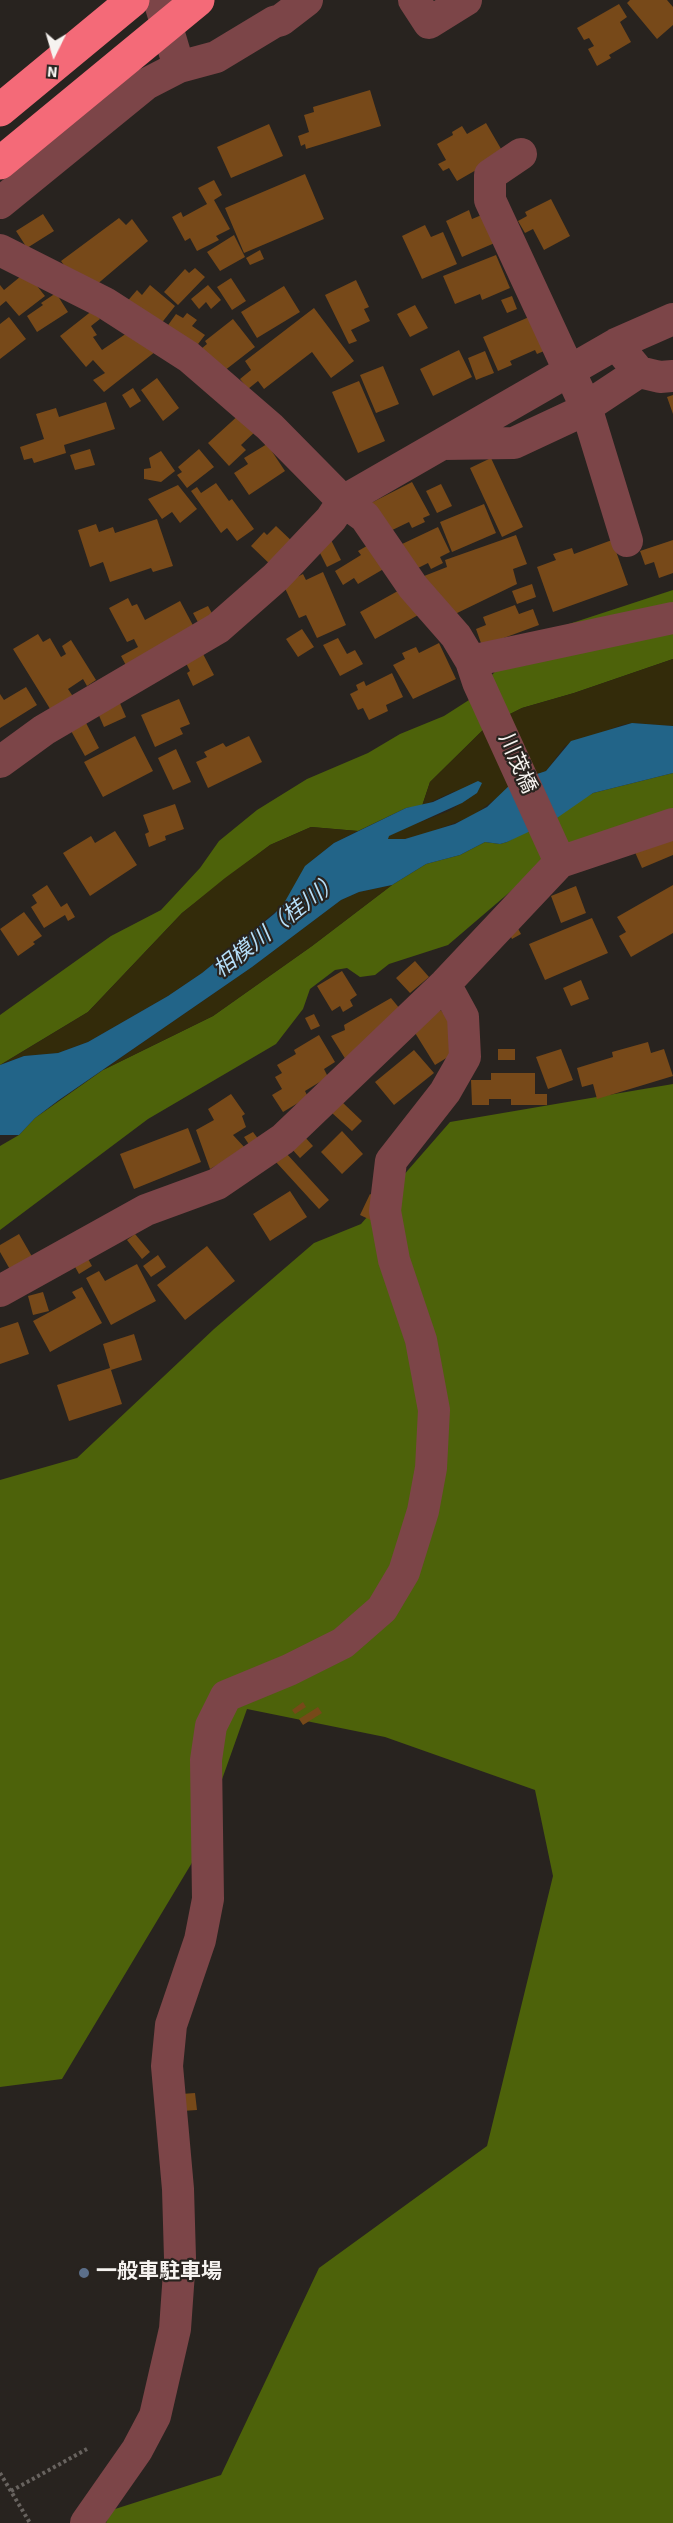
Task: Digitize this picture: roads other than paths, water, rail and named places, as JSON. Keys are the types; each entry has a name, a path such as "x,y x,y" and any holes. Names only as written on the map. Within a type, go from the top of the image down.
{"highway":[{"path":"0,110 134,0"},
{"path":"0,163 198,0"}],"street":[{"path":"159,0 179,68"},
{"path":"0,203 146,84 179,68 216,57 281,20 307,0"},
{"path":"414,0 429,22 466,0"},
{"path":"521,154 490,175 490,200 586,407 627,541"},
{"name":"川茂橋","path":"0,250 105,303 189,357 270,427 343,501 365,517 413,587 456,636 475,671 557,854"},
{"path":"0,762 44,730 218,628 276,577 331,519 343,501 616,344 673,319"},
{"path":"616,344 639,372 660,377 673,376"},
{"path":"441,444 513,443 586,407 639,372"},
{"path":"475,671 673,618"},
{"path":"0,1290 146,1210 217,1184 283,1139 445,984 557,854 673,824"},
{"path":"86,2523 137,2450 155,2416 175,2329 180,2258 167,2066 171,2025 200,1940 208,1899 206,1760 211,1726 226,1696 289,1670 343,1642 382,1608 404,1572 423,1511 431,1468 434,1410 421,1340 394,1260 385,1211 391,1161 445,1092 465,1057 463,1017 445,984"}],"water":[{"name":"相模川（桂川）","path":"632,723 673,726 673,773 593,793 554,820 507,842 500,844 485,842 460,855 426,864 392,885 359,892 341,900 252,967 59,1100 35,1118 19,1135 0,1135 0,1065 24,1056 58,1053 88,1042 168,996 202,973 274,914 283,905 305,866 334,843 406,808 433,802 478,781 482,783 477,793 462,803 389,836 388,839 405,839 455,824 487,807 513,782 546,771 571,741"}],"place":[{"name":"一般車駐車場","path":"84,2273"}]}
